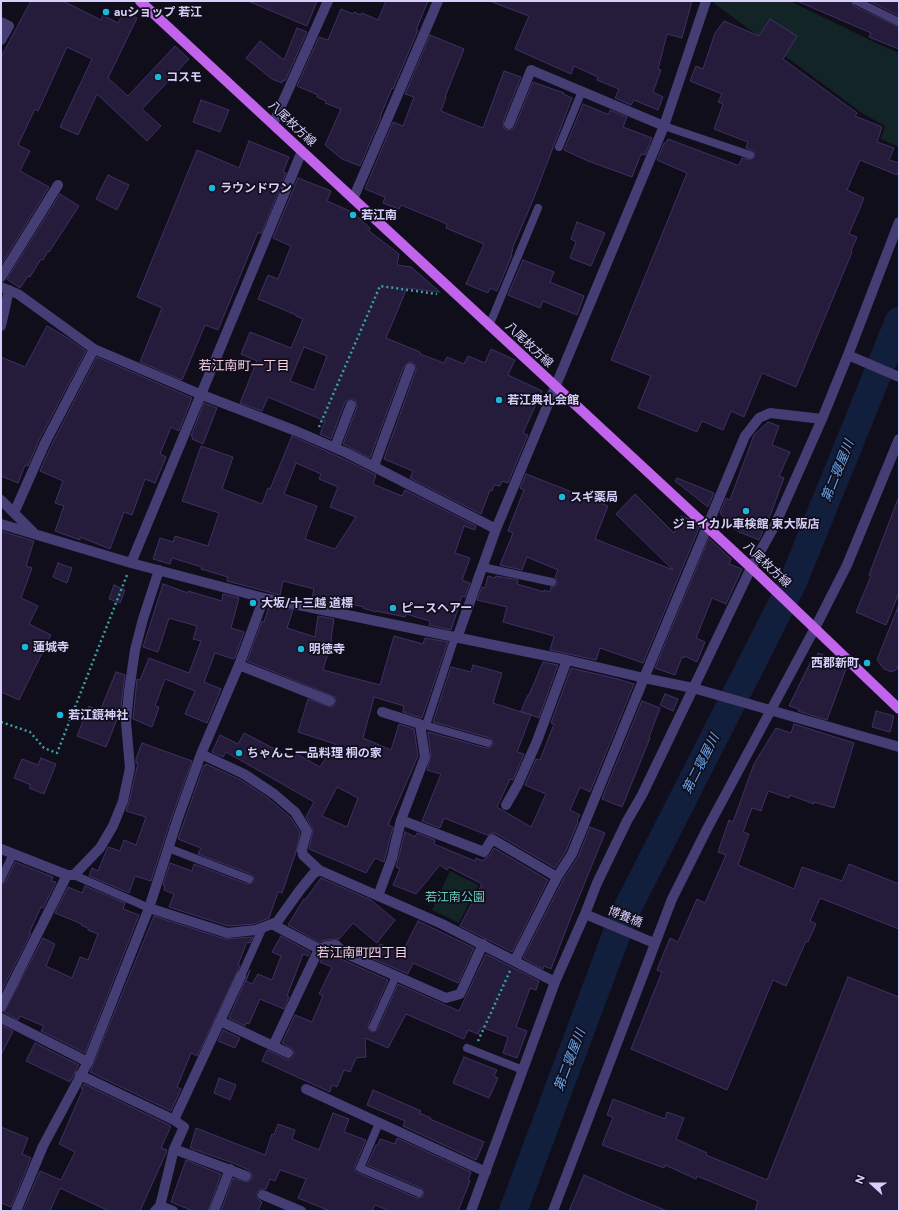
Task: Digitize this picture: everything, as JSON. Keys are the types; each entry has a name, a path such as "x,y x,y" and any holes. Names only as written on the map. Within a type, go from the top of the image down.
{"main road":[{"name":"八尾枚方線","path":"140,1 807,620 899,709"}],"street":[{"path":"273,124 328,1"},
{"path":"353,199 438,1"},
{"path":"456,637 496,529 664,126 706,1"},
{"path":"1,22 8,26 1,40"},
{"path":"509,124 531,70 664,126"},
{"path":"131,564 302,151"},
{"path":"1,277 58,185"},
{"path":"471,1211 555,982 597,883 627,821 642,795 693,688 754,571 822,419 899,222"},
{"path":"1,326 5,288 18,294 94,349 202,395 335,448 374,466 496,529"},
{"path":"14,513 46,443 94,349"},
{"path":"848,355 899,377"},
{"path":"374,466 410,368"},
{"path":"335,448 351,405"},
{"path":"515,960 557,877 572,854 745,436 759,418 770,413 822,419"},
{"path":"553,1211 672,899 707,829 815,628 847,565 899,439"},
{"path":"1,500 34,534"},
{"path":"1,524 131,564 264,598 567,660 693,688 899,746"},
{"path":"1,1007 70,875 100,848 113,826 123,801 130,768 126,722 135,650 143,618 159,570"},
{"path":"16,1211 44,1146 88,1062 149,908 201,754 239,665 264,598"},
{"path":"506,805 518,784 537,741 567,660"},
{"path":"239,665 330,701"},
{"path":"378,896 392,858 401,820 425,757 423,725 382,712"},
{"path":"201,754 244,774 274,794 295,812 308,831 302,850 303,855 319,870 442,924 484,944 555,982"},
{"path":"401,820 484,852 492,839 557,877"},
{"path":"1,849 70,875"},
{"path":"149,908 227,933 256,930 277,922 304,884 319,870"},
{"name":"博養橋","path":"585,914 654,943"},
{"path":"268,925 319,949"},
{"path":"273,1046 319,949 326,946 336,945 344,953 446,998 460,994 484,944"},
{"path":"174,1120 241,976"},
{"path":"1,1018 88,1062"},
{"path":"220,1021 288,1053"},
{"path":"80,1075 174,1120 184,1127 174,1148 158,1208 173,1211"},
{"path":"306,1089 486,1172"},
{"path":"174,1148 246,1176"},
{"path":"214,1211 230,1169"},
{"path":"263,1195 301,1211"}],"lane":[{"path":"856,1 899,22"},
{"path":"559,146 582,92"},
{"path":"664,126 750,155"},
{"path":"489,326 538,208"},
{"path":"482,567 552,582"},
{"path":"456,637 423,725 488,742"},
{"path":"168,848 249,879"},
{"path":"1,879 13,854"},
{"path":"70,875 149,908"},
{"path":"241,976 268,925"},
{"path":"373,1027 396,976"},
{"path":"470,1050 523,1070"},
{"path":"378,1123 360,1168 419,1193"}],"path":[{"path":"314,439 380,286 439,295 446,286"},
{"path":"1,722 30,732 44,748 57,753 131,564"},
{"path":"470,1050 515,960"}],"green space":[{"path":"711,1 790,1 899,53 899,147 881,139 885,126 862,113"},
{"name":"若江南公園","path":"450,871 478,885 459,923 432,910"}],"building":[{"path":"31,1 63,1 101,20 103,15 118,23 124,11 137,18 108,78 128,96 175,46 189,59 142,109 161,126 147,141 97,94 78,135 60,127 92,59 67,47 38,111 35,109 18,145 30,151 20,171 49,187 1,265 1,57"},
{"path":"248,1 317,1 307,26"},
{"path":"386,1 428,1 416,30 418,30 360,166 342,159 325,145 341,109 325,103 326,101 317,97 318,95 297,86 319,37 328,40 341,9 353,14 354,12 361,15 362,13 378,20"},
{"path":"492,1 692,1 682,38 667,34 658,69 661,70 653,92 663,97 658,110 634,100 631,105 615,98 619,89 597,80 598,77 574,66 571,74 515,49 529,16"},
{"path":"797,1 851,1 854,6 899,27 899,49 869,37 871,33"},
{"path":"869,1 899,1 899,16"},
{"path":"770,19 797,36 783,59 857,113 855,116 882,127 877,142 894,148 889,160 899,163 899,167 897,175 860,160 847,190 864,198 849,234 857,237 796,387 762,373 744,417 731,411 723,430 702,421 697,432 638,408 651,376 611,360 687,173 657,160 664,143 666,143 668,139 737,165 739,165 742,158 751,160 755,156 754,151 746,148 748,142 714,129 723,104 718,102 722,94 690,81 696,66 703,69 715,33 724,21 759,36"},
{"path":"297,28 307,32 285,81 283,80 282,83 272,79 246,58 260,41 284,60"},
{"path":"430,35 464,49 441,111 483,128 504,71 521,77 503,122 504,128 507,130 513,129 515,126 533,82 564,93 563,94 572,98 533,200 512,249 512,255 497,291 490,288 488,293 466,284 484,244 446,228 447,224 401,205 399,209 383,203 385,197 365,189 393,122 403,126 414,97 405,94"},
{"path":"201,100 229,110 220,132 193,122"},
{"path":"583,104 607,114 609,114 610,110 627,117 623,127 652,138 645,155 641,154 632,177 588,161 564,150"},
{"path":"249,141 289,157 283,172 286,173 261,234 258,232 218,330 205,325 182,380 140,362 162,308 137,297 197,150 239,168"},
{"path":"108,175 129,185 117,210 96,199"},
{"path":"298,178 331,191 327,201 352,212 370,228 369,231 399,254 397,265 411,267 440,292 407,288 386,338 420,352 420,354 444,363 447,357 464,364 468,356 485,363 491,349 515,360 508,375 542,391 523,433 528,435 508,483 502,481 500,486 494,485 492,491 490,490 481,514 410,478 413,471 384,459 416,370 413,362 409,362 404,366 370,458 343,444 357,407 354,399 350,399 345,402 331,439 320,434 325,421 268,397 262,411 240,403 257,361 241,354 250,332 291,348 303,319 258,299 268,275 278,279 291,246 273,238","holes":["304,347 327,356 314,390 290,381"]},
{"path":"60,194 79,206 49,252 48,251 43,260 41,259 30,277 28,276 20,288 7,279"},
{"path":"577,222 605,233 591,266 570,258 576,242 571,239"},
{"path":"523,260 554,272 550,282 584,296 577,315 543,301 540,308 508,295"},
{"path":"47,326 86,351 39,440 28,466 25,465 18,483 1,476 1,357 25,367"},
{"path":"97,357 192,398 179,431 171,427 160,454 166,457 155,483 145,479 132,515 124,512 110,549 80,537 80,540 55,531 64,506 55,503 63,481 40,471 51,446"},
{"path":"204,403 217,408 203,444 192,439 193,437 191,436"},
{"path":"768,422 779,426 772,445 790,452 779,476 784,478 759,540 739,532 730,525 720,513 726,498 730,500 754,435"},
{"path":"292,436 376,475 373,484 402,496 405,490 476,526 475,530 464,526 455,553 470,558 462,580 470,583 465,597 462,596 451,630 429,625 430,621 406,614 405,617 376,612 363,608 364,607 337,601 336,606 321,603 321,599 312,597 314,589 283,581 280,595 227,581 228,577 172,558 170,564 153,559 160,538 173,542 175,536 208,546 219,513 182,501 201,446 233,457 222,489 262,504 268,488 270,489","holes":["296,463 321,474 319,479 338,487 330,507 356,517 335,549 305,539 317,506 284,494"]},
{"path":"526,474 608,506 595,539 673,570 616,514 635,494 674,533 681,516 689,519 699,528 643,663 600,648 596,660 550,650 554,636 503,622 507,607 477,600 482,587 485,588 488,576 518,580 517,584 544,592 544,590 550,592 551,587 554,587 557,584 555,577 558,570 527,557 522,570 500,565 513,533 508,531 524,490 520,488"},
{"path":"677,478 714,493 708,507 675,481"},
{"path":"898,499 899,593 886,625 856,612 871,576 869,575"},
{"path":"1,531 34,541 26,566 32,568 21,598 38,606 29,624 51,635 19,700 1,692"},
{"path":"709,538 731,559 729,564 742,569 726,604 712,598 696,638 705,642 697,662 685,656 684,658 682,657 675,675 655,668"},
{"path":"58,563 72,568 67,583 53,577"},
{"path":"163,584 188,593 188,591 222,601 223,594 239,598 231,628 244,632 235,658 233,659 215,653 204,682 221,689 207,723 185,714 195,691 165,679 155,706 159,707 152,727 133,719 137,679 140,680 149,658 189,673 201,641 193,639 197,626 169,618 158,652 143,647"},
{"path":"114,585 125,590 120,603 109,599"},
{"path":"269,606 293,610 287,628 315,637 318,616 334,619 332,640 323,670 380,685 394,636 423,644 425,638 448,642 422,718 403,712 404,706 374,697 363,738 391,750 399,724 414,729 418,756 388,825 393,827 384,862 375,858 366,873 309,849 313,830 306,817 314,802 226,752 223,757 212,752 220,735 238,744 244,733 294,759 297,754 320,767 335,744 298,732 308,699 331,707 336,703 335,697 247,661 262,621 264,622","holes":["337,787 358,798 347,827 322,816"]},
{"path":"898,607 899,665 897,669 892,672 884,669 877,660"},
{"path":"818,653 838,661 846,669 827,720 798,711 799,709 789,706 813,657 816,659"},
{"path":"543,662 558,665 539,718 521,711"},
{"path":"473,665 502,673 493,703 531,715 517,752 524,754 513,780 510,779 497,807 531,827 546,794 525,785 536,759 540,760 554,724 551,723 571,668 634,684 590,792 580,787 570,810 580,815 566,851 555,868 495,833 487,835 444,818 440,828 422,821 441,774 427,770 431,756 428,732 486,748 490,748 493,745 493,741 490,738 433,722 451,667 471,672"},
{"path":"116,672 125,675 120,715 119,714 106,747 77,736 89,706 100,711"},
{"path":"665,694 678,699 673,711 660,705"},
{"path":"642,701 660,708 649,737 650,738 622,807 602,799"},
{"path":"876,711 894,716 890,732 872,727"},
{"path":"794,724 854,743 834,808 814,802 814,804 790,795 789,798 768,791 761,811 752,808 743,832 749,834 738,865 794,889 802,867 842,881 849,864 899,884 899,929 820,898 810,921 816,924 808,942 806,941 786,986 773,980 727,1090 631,1049 662,972 657,970 670,938 678,942 697,899 705,903 726,855 718,852 729,820 733,822 754,764 776,728 791,733"},
{"path":"142,743 192,761 151,881 135,876 129,893 89,876 92,868 98,871 108,847 120,851 124,840 136,845 146,817 126,811 138,763 136,763 136,759"},
{"path":"41,758 56,764 44,794 29,788 31,785 14,778 22,759 38,765"},
{"path":"206,764 241,780 268,798 291,818 300,832 296,852 282,893 278,892 269,918 254,924 228,926 169,907 174,894 164,890 165,886 163,885 170,863 192,871 194,864 247,884 254,881 251,874 198,854 201,848 178,839 204,765 205,766"},
{"path":"590,827 605,833 551,969 544,966 543,969 523,958 563,880 578,857"},
{"path":"405,832 415,837 417,833 435,840 434,844 475,861 476,858 483,861 489,856 494,848 548,880 512,952 460,926 482,884 449,867 447,870 440,865 416,894 393,885 400,869 396,867"},
{"path":"15,862 53,877 51,881 56,882 43,908 41,907 29,933 31,933 1,992 1,884 6,881"},
{"path":"321,878 371,900 395,920 377,943 353,923 339,939 319,942 288,925 304,899 305,900"},
{"path":"85,886 125,903 123,909 139,915 85,1053 41,1031 44,1026 20,1016 18,1020 4,1012 43,938 55,944 46,966 72,978 80,957 88,960 98,934 88,930 88,928 81,925 82,924 55,913 68,887 82,893"},
{"path":"154,916 225,939 253,937 250,943 247,942 238,965 240,966 197,1056 191,1053 177,1087 181,1089 171,1111 90,1072"},
{"path":"418,921 474,948 458,983 413,963 408,974 373,959 380,944 402,953"},
{"path":"281,936 310,952 308,956 303,954 287,996 289,997 284,1009 260,999 249,1024 246,1023 245,1026 229,1018 250,970 246,981 252,984 258,974 272,980 281,956 272,952"},
{"path":"332,952 341,959 388,980 368,1025 369,1030 373,1032 378,1029 398,984 459,1011 486,954 539,981 536,990 530,988 516,1027 527,1031 517,1058 503,1053 508,1037 481,1027 478,1034 468,1030 464,1039 406,1014 388,1048 365,1038 366,1057 356,1058 350,1072 344,1070 337,1087 332,1085 330,1092 262,1061 267,1050 286,1059 291,1059 294,1056 293,1049 282,1043 295,1015 312,1022 323,996 319,994 332,967 320,962 324,954"},
{"path":"848,977 899,997 899,1211 755,1211 758,1201 697,1176 696,1179 665,1165 664,1168 602,1145 613,1117 607,1115 613,1099 665,1119 667,1112 684,1118 676,1139 707,1153 706,1155 767,1180"},
{"path":"1,1025 13,1031 1,1055"},
{"path":"223,1030 240,1038 235,1048 218,1041"},
{"path":"35,1043 79,1065 70,1082 26,1061"},
{"path":"464,1057 497,1070 494,1076 498,1078 489,1098 453,1083"},
{"path":"219,1078 236,1085 230,1100 214,1093"},
{"path":"84,1084 171,1126 161,1148 167,1150 166,1153 140,1211 109,1211 60,1188 50,1211 23,1211 40,1171 61,1180 75,1152 59,1144 83,1089 81,1088"},
{"path":"373,1090 421,1111 419,1113 431,1118 430,1119 484,1142 476,1160 403,1126 405,1121 367,1105"},
{"path":"333,1113 349,1119 344,1132 366,1140 355,1166 355,1171 358,1173 417,1198 423,1197 424,1193 421,1188 367,1165 380,1139 395,1144 397,1138 471,1172 468,1180 470,1181 458,1211 390,1211 375,1205 372,1211 330,1211 298,1198 306,1179 280,1170 275,1181 270,1179 266,1189 262,1189 257,1192 258,1199 262,1202 258,1211 221,1211 233,1178 247,1182 252,1179 252,1175 249,1170 233,1163 190,1148 196,1128 265,1155 272,1134 274,1135 278,1124 295,1130 292,1139 319,1150"},
{"path":"1,1127 28,1138 22,1154 31,1158 11,1207 1,1203"},
{"path":"186,1160 221,1174 208,1211 193,1211 171,1202"},
{"path":"584,1175 633,1197 667,1211 569,1211"}],"waterway":[{"name":"第二寝屋川","path":"513,1211 623,917 793,582 899,321"}],"place":[{"name":"auショップ 若江","path":"106,12"},
{"name":"コスモ","path":"158,77"},
{"name":"ラウンドワン","path":"212,188"},
{"name":"若江南","path":"353,215"},
{"name":"若江典礼会館","path":"499,400"},
{"name":"スギ薬局","path":"562,497"},
{"name":"ジョイカル車検館 東大阪店","path":"746,511"},
{"name":"大坂/十三越 道標","path":"253,603"},
{"name":"ピースヘアー","path":"393,608"},
{"name":"蓮城寺","path":"25,647"},
{"name":"明徳寺","path":"301,649"},
{"name":"西郡新町","path":"867,663"},
{"name":"若江鏡神社","path":"60,715"},
{"name":"ちゃんこ一品料理 桐の家","path":"239,753"}],"district":[{"name":"若江南町一丁目","path":"244,366"},
{"name":"若江南町四丁目","path":"362,953"}]}
